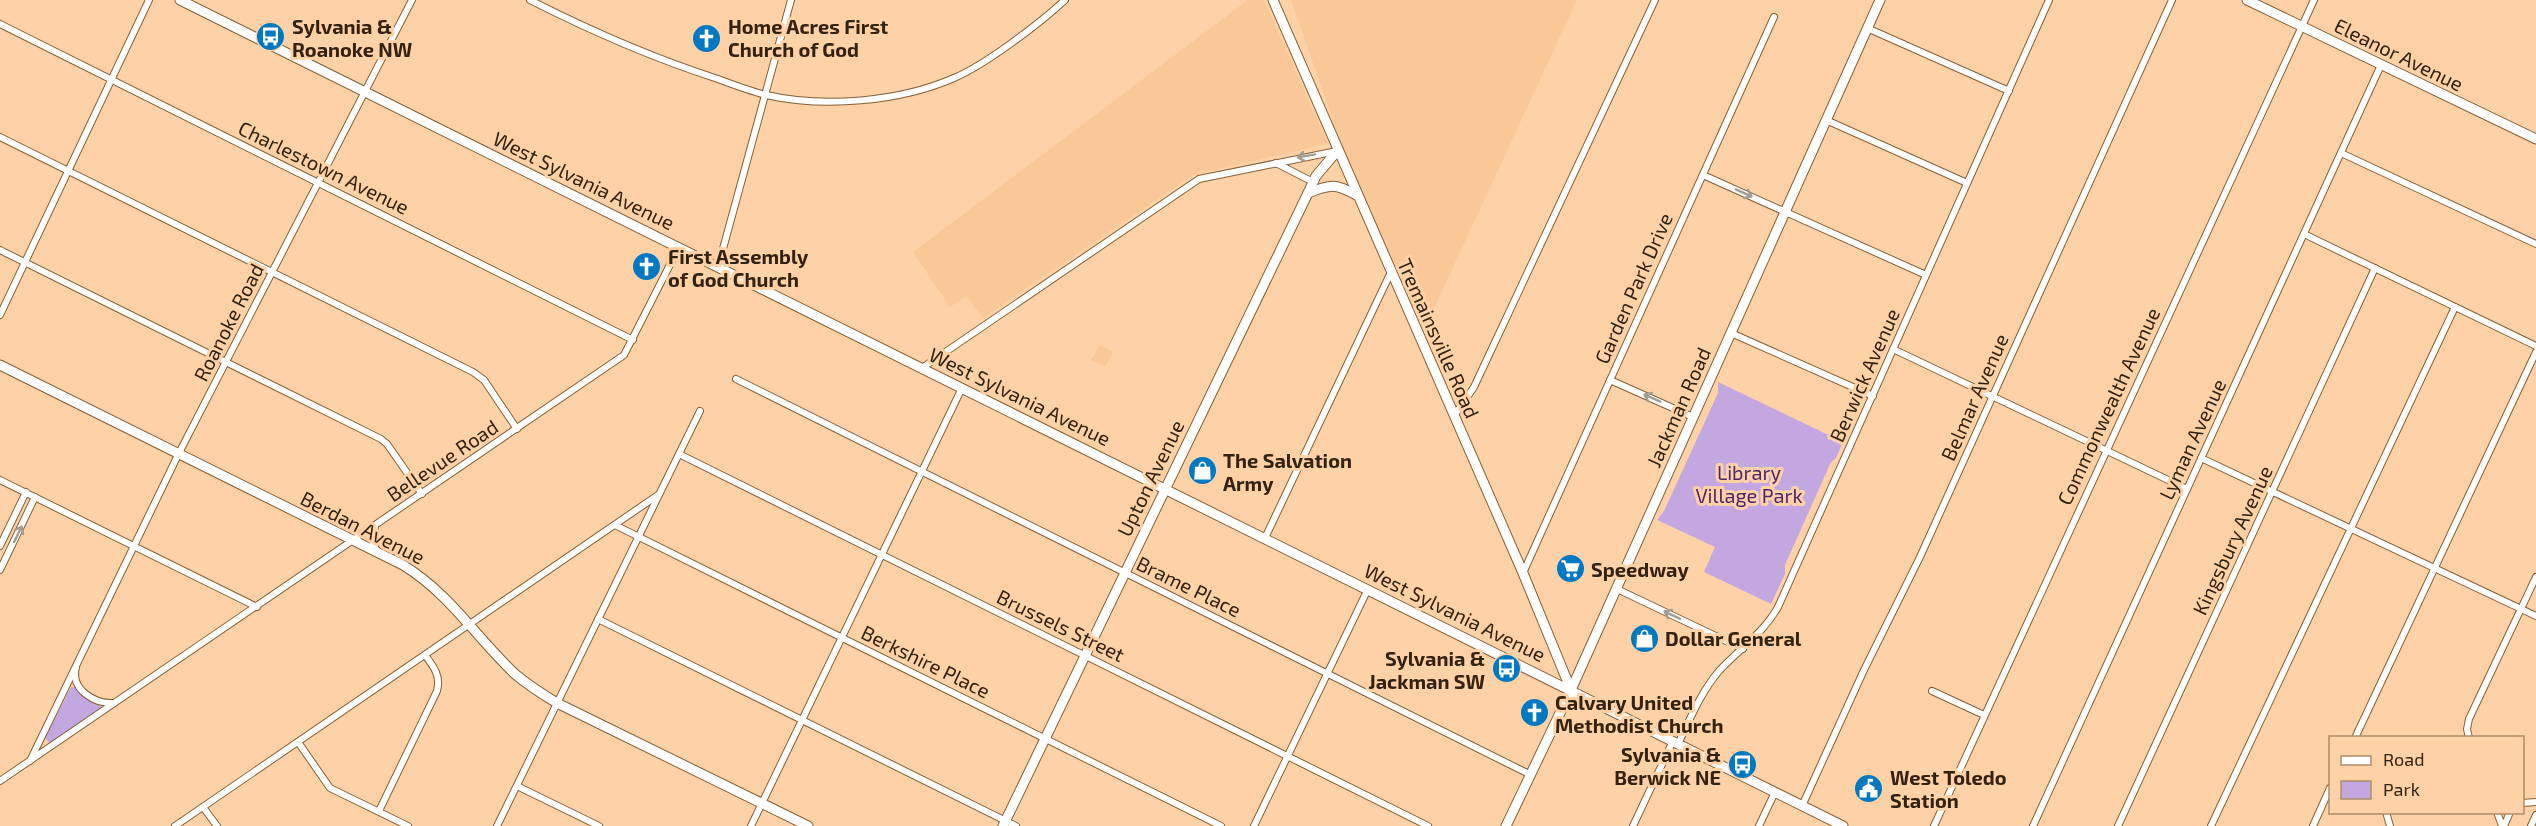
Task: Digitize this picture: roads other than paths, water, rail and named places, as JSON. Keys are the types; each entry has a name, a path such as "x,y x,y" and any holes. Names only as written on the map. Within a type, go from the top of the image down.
{"street":[{"path":"0,315 149,0"},
{"name":"West Sylvania Avenue","path":"180,0 1843,826"},
{"name":"Roanoke Road","path":"30,761 178,455 412,0"},
{"path":"530,0 574,22 671,64 765,95 805,101 853,101 889,96 954,78 992,56 1065,0"},
{"path":"718,267 790,0"},
{"name":"Tremainsville Road","path":"1273,0 1523,573 1571,690"},
{"path":"1454,416 1474,387 1655,0"},
{"name":"Jackman Road","path":"1506,826 1617,589 1880,0"},
{"name":"Berwick Avenue","path":"1632,826 1710,683 1764,629 1778,607 2049,0"},
{"name":"Belmar Avenue","path":"1802,806 1864,670 1920,557 2172,0"},
{"name":"Eleanor Avenue","path":"2247,0 2536,140"},
{"name":"Commonwealth Avenue","path":"1934,826 2314,0"},
{"name":"Garden Park Drive","path":"1523,573 1774,17"},
{"name":"Charlestown Avenue","path":"0,24 633,340"},
{"path":"1867,28 2009,91"},
{"name":"Lyman Avenue","path":"2033,826 2381,65"},
{"path":"1826,120 1967,183"},
{"path":"0,137 477,374 517,429"},
{"path":"922,368 1199,179 1338,150"},
{"name":"Upton Avenue","path":"1004,823 1313,182 1338,150"},
{"path":"2341,153 2536,244"},
{"path":"1273,162 1282,164 1313,182"},
{"path":"1703,175 1926,275"},
{"path":"1308,193 1331,185 1345,188 1358,196"},
{"path":"2304,234 2536,346"},
{"name":"Bellevue Road","path":"0,781 624,355 679,248"},
{"path":"0,250 384,441 422,494"},
{"name":"Kingsbury Avenue","path":"2118,826 2375,268"},
{"path":"1265,538 1391,272"},
{"path":"2211,826 2455,307"},
{"path":"1731,333 1873,396"},
{"path":"1893,349 2187,489"},
{"path":"2356,736 2536,352"},
{"name":"Berdan Avenue","path":"0,365 415,572 437,589 517,675 557,703 808,826"},
{"name":"Brame Place","path":"736,379 1531,775"},
{"path":"1610,380 1693,417"},
{"path":"751,826 962,388"},
{"path":"497,826 700,411"},
{"name":"Brussels Street","path":"679,454 1428,826"},
{"path":"2201,458 2536,616"},
{"path":"0,480 257,607"},
{"path":"0,546 26,492"},
{"path":"175,826 658,495"},
{"path":"0,570 35,497"},
{"name":"Berkshire Place","path":"615,525 1221,826"},
{"path":"375,526 373,544 378,552"},
{"path":"2469,736 2469,719 2536,578"},
{"path":"1254,826 1368,589"},
{"path":"1617,589 1743,649"},
{"path":"598,619 1004,823 1016,826"},
{"path":"379,812 440,682 437,672 425,655"},
{"path":"77,660 74,672 84,693 98,702 116,703"},
{"path":"1932,691 1984,715"},
{"path":"298,742 330,788 408,826"},
{"path":"517,786 598,826"},
{"path":"1759,826 1775,792"},
{"path":"2313,826 2329,792"},
{"path":"203,807 217,826"},
{"path":"2530,826 2536,815"}],"place":[{"name":"Sylvania & Roanoke NW","path":"271,37"},
{"name":"Home Acres First Church of God","path":"707,38"},
{"name":"First Assembly of God Church","path":"647,267"},
{"name":"The Salvation Army","path":"1202,471"},
{"name":"Speedway","path":"1570,569"},
{"name":"Dollar General","path":"1644,638"},
{"name":"Sylvania & Jackman SW","path":"1506,669"},
{"name":"Calvary United Methodist Church","path":"1534,713"},
{"name":"Sylvania & Berwick NE","path":"1742,765"},
{"name":"West Toledo Station","path":"1869,788"}],"park label":[{"name":"Library Village Park","path":"1749,484"}]}
